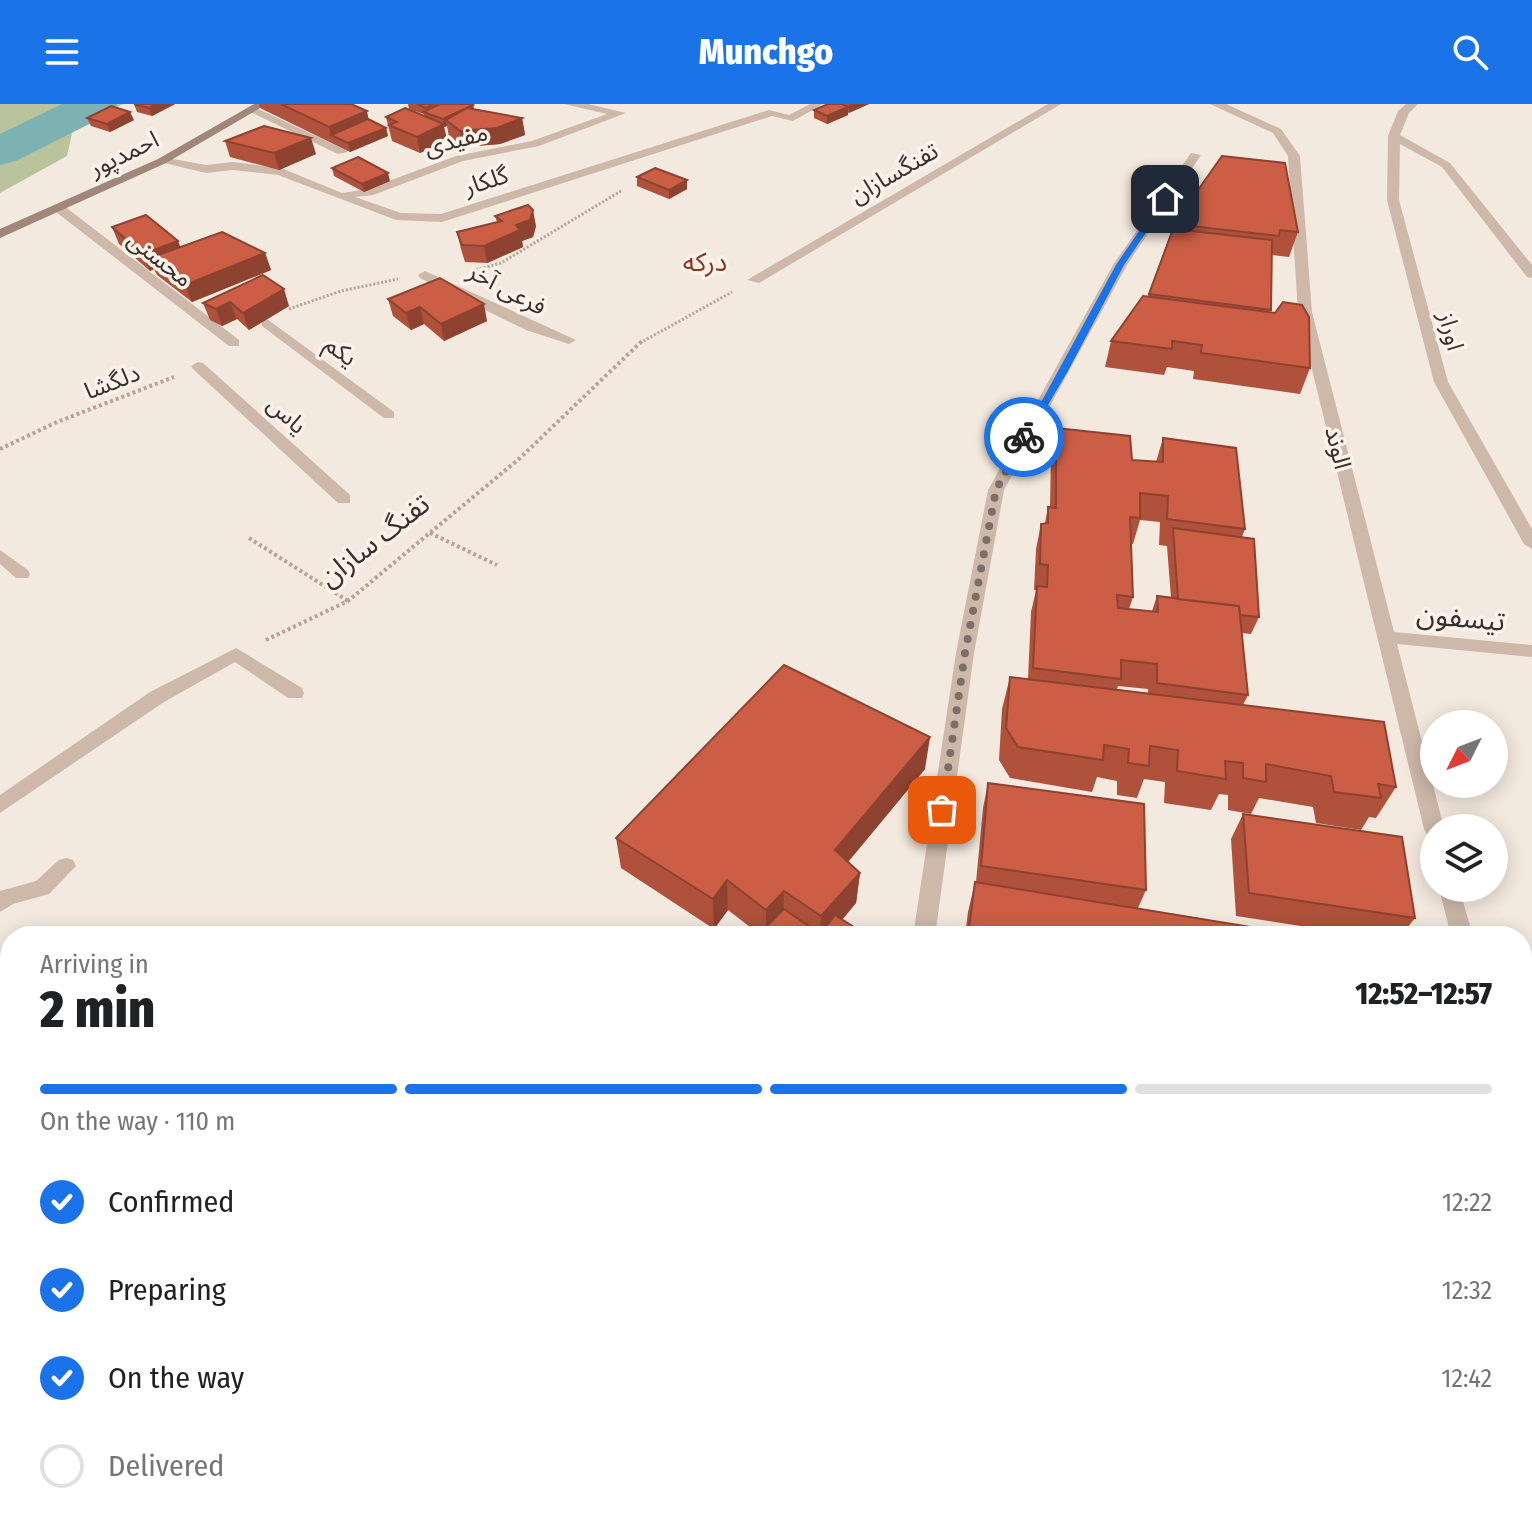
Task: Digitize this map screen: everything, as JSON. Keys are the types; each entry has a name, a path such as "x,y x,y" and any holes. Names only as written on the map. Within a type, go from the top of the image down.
{"street":[{"name":"مفیدی","path":"346,195 369,192 460,158 535,144 620,113 569,104"},
{"name":"گلکار","path":"162,161 206,169 233,166 281,172 400,217 442,218 773,112 789,119 818,104"},
{"name":"تفنگسازان","path":"754,280 1056,104"},
{"name":"الوند","path":"1215,104 1277,131 1294,156 1305,312 1430,814"},
{"path":"251,106 342,152"},
{"name":"احمدپور","path":"0,234 162,161 251,106"},
{"name":"احمدپور","path":"0,224 251,106"},
{"name":"اوراز","path":"1403,106 1394,136 1393,200 1441,382 1532,544"},
{"path":"1394,136 1446,165 1532,274"},
{"path":"925,926 965,653 996,490 1120,265 1195,155"},
{"name":"محسنی","path":"60,209 234,343"},
{"name":"فرعی آخر","path":"425,275 451,284 535,332 569,340"},
{"name":"یکم","path":"267,323 389,415"},
{"name":"یاس","path":"198,366 344,499"},
{"path":"0,555 22,574"},
{"name":"تیسفون","path":"1384,637 1532,651"},
{"path":"0,805 157,697 236,654 295,693"},
{"path":"0,903 7,897 42,888 66,866"},
{"path":"1453,902 1459,926"}],"path":[{"name":"تفنگ سازان","path":"236,654 348,601 520,458 646,338 754,280"},
{"name":"دلگشا","path":"0,449 57,422 127,397 198,366"},
{"path":"429,533 497,565"},
{"path":"249,538 348,601"}],"green space":[{"path":"0,104 123,104 73,129 67,156 0,193"}],"building":[{"path":"134,104 157,104 149,108"},
{"path":"281,104 351,104 367,111 329,127"},
{"path":"440,104 473,105 443,119 423,112"},
{"path":"828,104 848,107 827,116 814,110"},
{"path":"111,106 130,112 107,124 87,118"},
{"path":"405,108 444,124 417,137 389,125 397,122 386,117"},
{"path":"467,108 522,118 497,128 460,131 446,120"},
{"path":"368,119 386,128 348,143 331,135"},
{"path":"264,126 311,138 274,153 225,141"},
{"path":"1222,156 1285,163 1298,232 1280,230 1279,236 1174,224"},
{"path":"358,157 388,173 362,184 332,168"},
{"path":"655,168 687,180 669,190 637,177"},
{"path":"528,205 533,210 530,220 516,225 520,230 484,246 462,245 457,232 502,221 495,216"},
{"path":"146,215 178,241 143,254 112,227"},
{"path":"1173,229 1272,240 1271,310 1149,294"},
{"path":"222,232 265,253 185,285 150,258"},
{"path":"263,275 284,289 243,313 230,302 216,309 203,303"},
{"path":"440,278 484,304 441,324 420,307 406,313 388,299"},
{"path":"1143,296 1275,313 1283,302 1302,305 1309,317 1310,368 1201,353 1202,345 1172,341 1172,349 1111,341"},
{"path":"1056,428 1130,436 1132,460 1163,462 1163,438 1236,448 1245,529 1167,519 1168,496 1140,493 1140,518 1130,517 1133,597 1117,595 1118,608 1158,612 1157,596 1239,606 1248,695 1157,683 1157,664 1121,660 1121,679 1033,668 1037,586 1047,587 1048,565 1040,564 1041,524 1048,523 1048,507 1056,508"},
{"path":"1173,528 1254,539 1259,617 1240,615 1239,606 1178,599"},
{"path":"784,665 930,737 835,850 860,873 821,916 784,891 766,910 727,880 713,899 616,838"},
{"path":"1010,677 1384,722 1396,787 1378,784 1381,798 1334,792 1331,776 1266,764 1266,782 1243,778 1243,763 1225,761 1226,779 1177,771 1178,750 1150,746 1149,766 1128,763 1129,749 1104,745 1103,760 1018,747 1006,728"},
{"path":"988,783 1144,804 1146,890 981,866"},
{"path":"1243,814 1402,837 1415,918 1249,893"},
{"path":"975,882 1245,926 969,926"},
{"path":"784,909 808,926 767,926"},
{"path":"835,915 852,926 826,926"}],"waterway":[{"path":"0,151 96,104"}],"way so far":[{"path":"942,810 965,653 996,490 1024,437"}],"district":[{"name":"درکه","path":"705,262"}],"route":[{"path":"1024,437 1064,371 1120,265 1165,199"}]}
